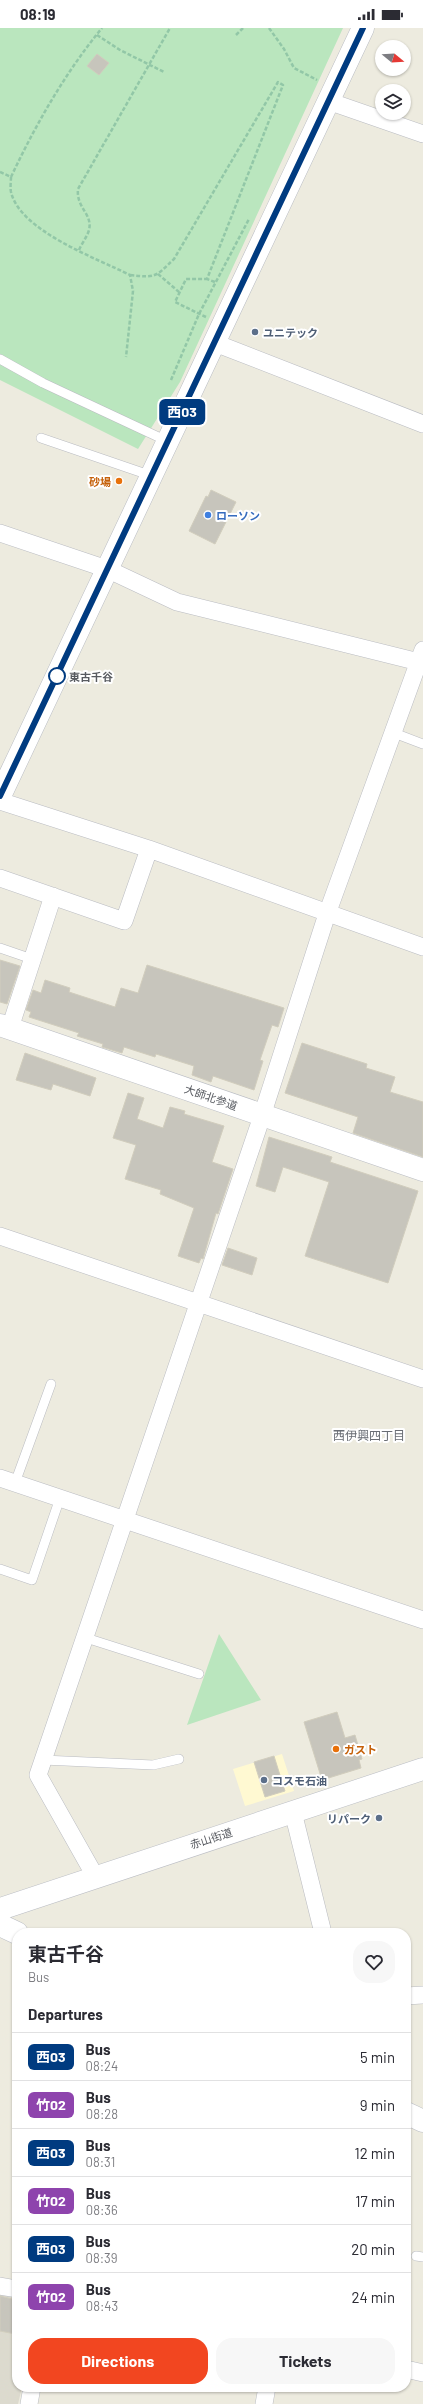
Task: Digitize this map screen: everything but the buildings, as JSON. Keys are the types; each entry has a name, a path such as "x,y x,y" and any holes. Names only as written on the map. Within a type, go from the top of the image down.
{"street":[{"path":"0,796 169,442 363,28"},
{"path":"328,101 423,134"},
{"path":"215,343 423,424"},
{"path":"0,533 107,570 177,602 422,658 327,914 199,1302 83,1637 38,1774 95,1876"},
{"path":"0,801 149,849 327,914 423,947"},
{"path":"0,878 124,921 149,849"},
{"path":"5,1027 32,959 53,896"},
{"name":"大師北参道","path":"5,1027 423,1170"},
{"path":"0,1236 199,1302 423,1379"},
{"path":"7,1480 423,1620"},
{"name":"赤山街道","path":"0,1909 95,1876 423,1769"},
{"path":"293,1812 322,1928"},
{"path":"0,1925 12,1931"},
{"path":"411,1996 423,1995"},
{"path":"411,2115 423,2121"},
{"path":"0,2286 12,2288"},
{"path":"411,2370 423,2372"},
{"path":"264,2404 267,2392"}],"lane":[{"path":"0,359 43,383 169,442"},
{"path":"42,438 152,476"},
{"path":"394,733 423,744"},
{"path":"0,948 32,959"},
{"path":"7,1480 51,1384"},
{"path":"0,1569 32,1580 60,1498"},
{"path":"83,1637 199,1674"},
{"path":"43,1760 153,1765 179,1759"}],"path":[{"path":"102,28 58,88 24,148 11,176 11,191 17,206 31,222 50,236 130,275 150,278 158,274 174,259 278,82 283,85 207,279"},
{"path":"79,250 89,230 90,222 88,216 79,204 78,189 170,28"},
{"path":"236,36 243,28"},
{"path":"269,28 284,48 294,68 318,80"},
{"path":"97,35 120,50 164,72"},
{"path":"0,172 11,176"},
{"path":"171,380 199,314 251,216"},
{"path":"158,274 179,292"},
{"path":"126,358 133,291 130,275"},
{"path":"208,318 175,302 186,279 207,279 215,282"}],"shaded area":[{"name":"コスモ石油","path":"282,1754 294,1791 245,1806 233,1769"},
{"path":"0,2292 12,2294 12,2392 21,2392 18,2404 0,2404"}],"green space":[{"path":"0,28 343,28 180,382 138,449 0,380"},
{"path":"219,1634 261,1700 187,1725"}],"bus line":[{"name":"西03","path":"0,796 169,442 363,28"}],"place":[{"name":"ユニテック","path":"255,332"},
{"name":"砂場","path":"119,481"},
{"name":"ローソン","path":"208,515"},
{"name":"東古千谷","path":"57,676"},
{"name":"ガスト","path":"336,1749"},
{"name":"コスモ石油","path":"264,1780"},
{"name":"リパーク","path":"379,1818"}],"district":[{"name":"西伊興四丁目","path":"369,1435"}]}
